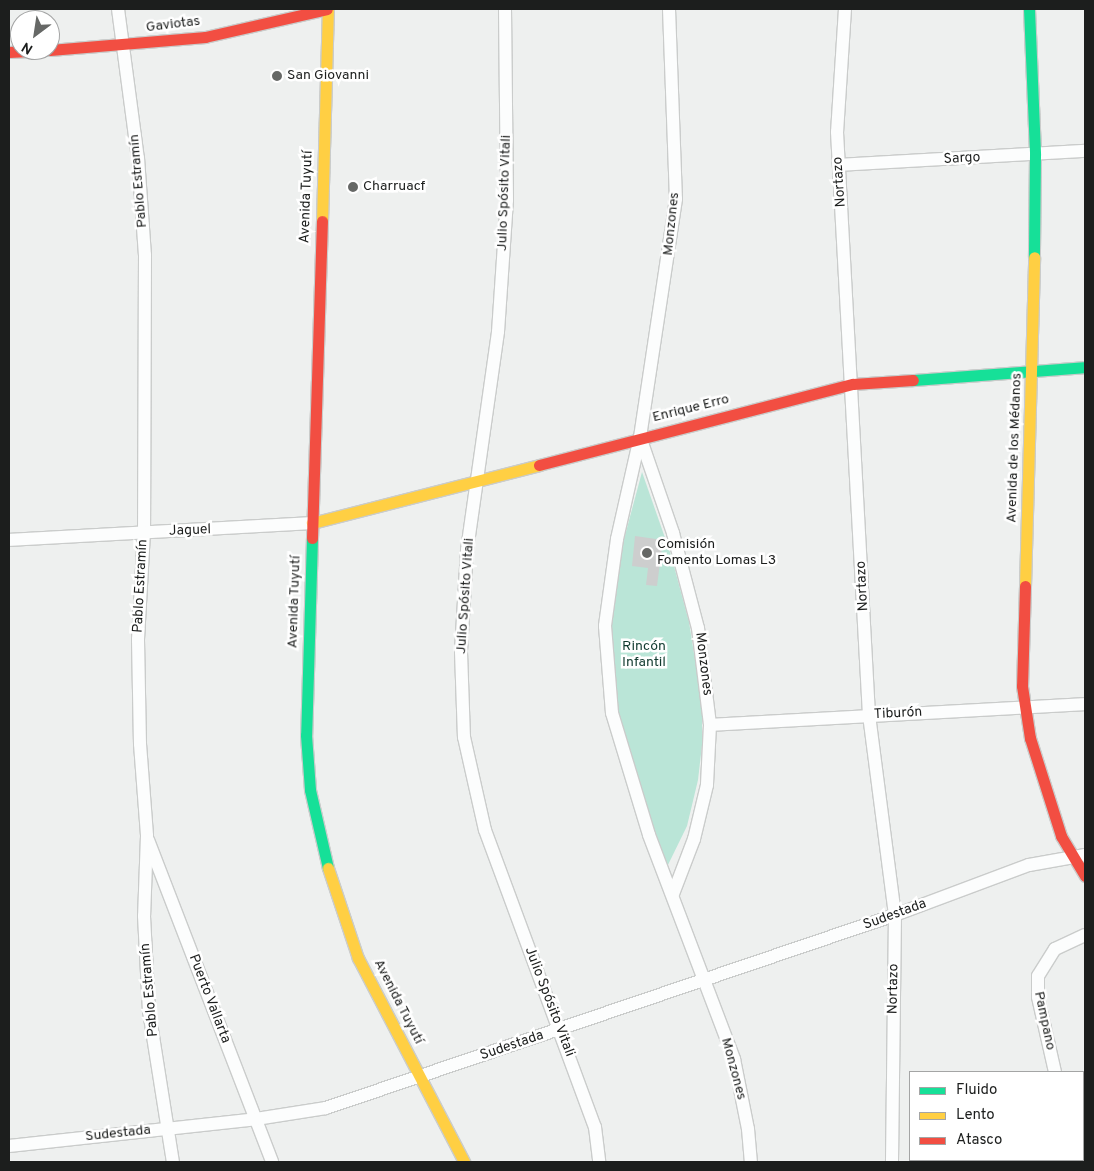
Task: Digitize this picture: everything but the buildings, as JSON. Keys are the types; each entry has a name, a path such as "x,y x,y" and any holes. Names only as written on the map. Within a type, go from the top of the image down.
{"street":[{"name":"Pablo Estramín","path":"118,9 138,158 145,255 144,532 138,640 140,744 147,836 144,916 149,1011 173,1162"},
{"name":"Gaviotas","path":"60,49 205,37 327,9"},
{"name":"Avenida Tuyutí","path":"327,9 306,736 317,831 358,958 464,1162"},
{"name":"Julio Spósito Vitali","path":"505,9 507,200 498,332 467,550 461,652 464,737 485,830 596,1127 599,1162"},
{"name":"Monzones","path":"669,9 676,199 640,437 617,539 605,626 612,712 649,835 673,894 734,1059 748,1129 751,1162"},
{"name":"Nortazo","path":"844,9 837,132 853,384 869,715 895,915 892,1162"},
{"name":"Avenida de los Médanos","path":"1029,9 1035,155 1033,369 1023,707 1052,810 1072,856 1085,876"},
{"name":"Sargo","path":"839,165 1085,151"},
{"name":"Enrique Erro","path":"312,523 478,482 640,437 853,384 1033,369 1085,367"},
{"name":"Monzones","path":"640,437 673,533 698,628 710,725 707,785 694,839 673,894"},
{"name":"Jaguel","path":"9,540 312,523"},
{"name":"Tiburón","path":"710,725 1085,704"},
{"name":"Puerto Vallarta","path":"147,836 272,1162"},
{"name":"Sudestada","path":"9,1146 256,1119 326,1108 420,1078 895,915 1029,866 1072,856 1085,855"},
{"name":"Pampano","path":"1055,1071 1038,997 1038,976 1055,949 1085,935"}],"green space":[{"name":"Rincón Infantil","path":"642,472 671,555 689,622 702,704 702,745 698,780 687,826 665,871 616,711 607,626 620,554"}],"traffic: fast":[{"path":"1029,9 1035,155 1034,257"},
{"path":"913,380 1085,367"},
{"path":"312,538 306,735 310,790 328,868"}],"traffic: slow":[{"path":"322,221 328,9"},
{"path":"1025,586 1034,257"},
{"path":"312,523 539,465"},
{"path":"328,868 358,958 464,1162"}],"traffic: jam":[{"path":"60,49 205,37 327,9"},
{"path":"312,538 322,221"},
{"path":"539,465 853,384 913,380"},
{"path":"1025,586 1022,686 1030,738 1061,836 1085,876"}],"place":[{"name":"San Giovanni","path":"277,76"},
{"name":"Charruacf","path":"353,187"},
{"name":"Comisión Fomento Lomas L3","path":"647,553"}]}
